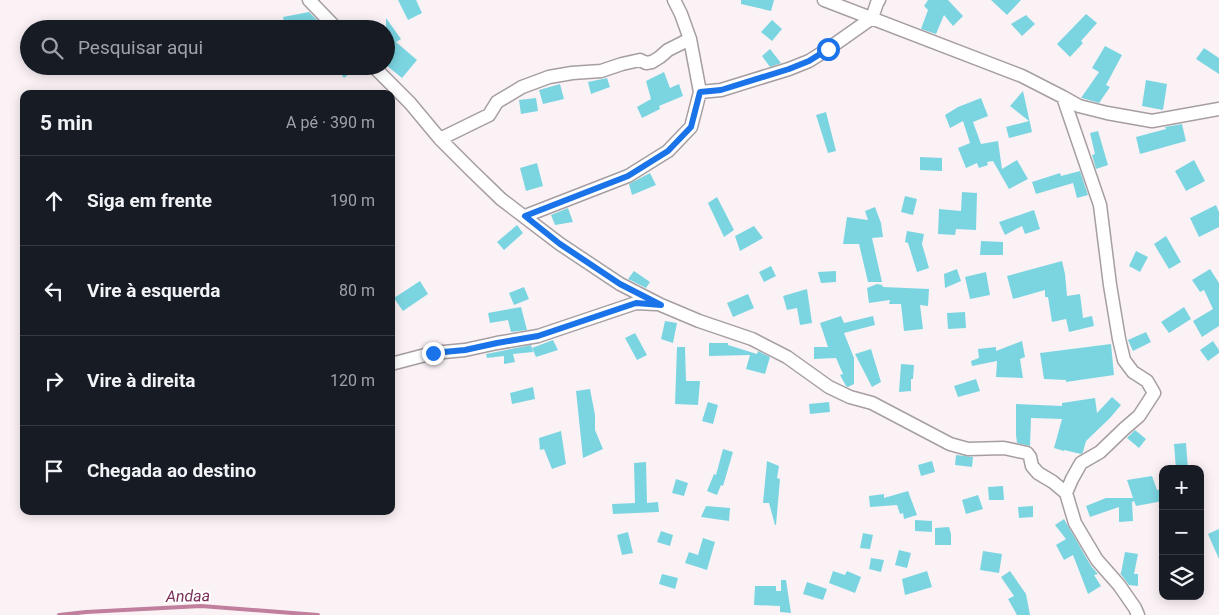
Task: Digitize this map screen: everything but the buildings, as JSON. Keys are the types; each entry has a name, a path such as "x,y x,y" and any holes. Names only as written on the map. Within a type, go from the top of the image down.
{"street":[{"path":"308,0 329,20"},
{"path":"525,216 628,176 668,151 691,127 700,92 690,39 674,0"},
{"path":"824,0 1022,76 1079,106 1152,121 1219,109"},
{"path":"700,92 721,90 803,64 872,18 879,0"},
{"path":"440,139 489,115 497,102 522,87 549,77 601,71 640,60 646,63 652,62 668,50 690,39"},
{"path":"382,75 410,103 440,139 502,199 560,244 620,284 661,305 699,321 752,339 787,357 829,387 850,397 872,403 950,444 968,449 1004,448 1027,454 1030,457 1032,466 1038,473 1066,493 1075,523 1097,560 1119,585 1138,615"},
{"path":"1063,97 1100,205 1112,294 1124,360 1133,372 1147,380 1154,393 1139,416 1100,452 1081,463 1066,493"},
{"path":"395,363 433,353 465,350 538,336 636,303 661,305"}],"waterway":[{"name":"Andaa","path":"59,615 201,606 318,615"}],"route":[{"path":"433,353 465,350 538,336 636,303 661,305 620,284 560,244 525,216 628,176 668,151 691,127 700,92 721,90 789,69 809,61 828,49"}]}
